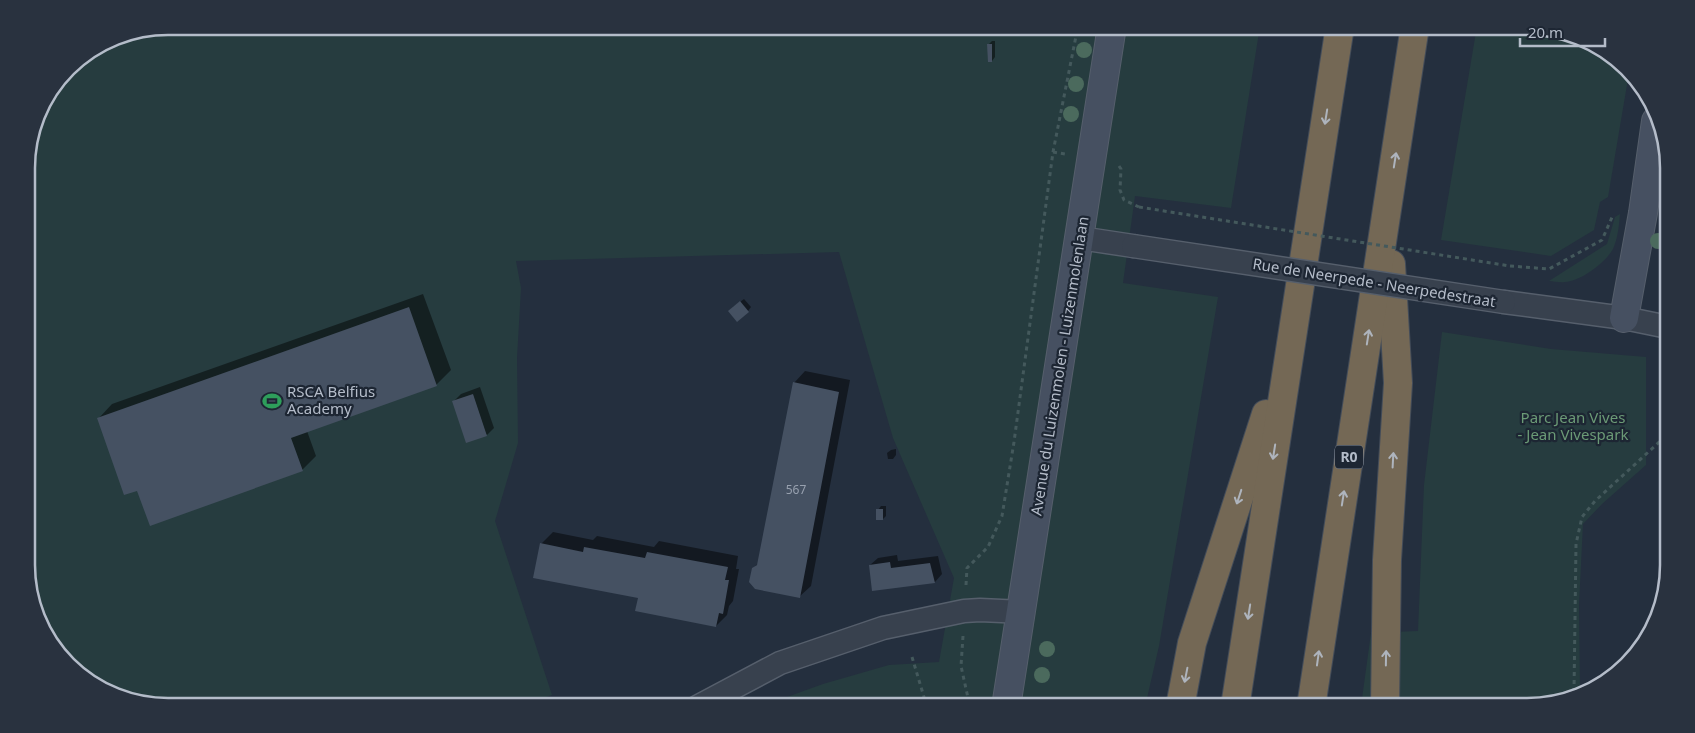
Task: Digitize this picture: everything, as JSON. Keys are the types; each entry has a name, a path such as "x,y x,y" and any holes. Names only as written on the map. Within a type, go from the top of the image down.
{"highway":[{"path":"1236,698 1339,35"},
{"name":"R0","path":"1312,698 1414,35"},
{"path":"1385,698 1387,560 1398,383 1388,208"},
{"path":"1182,698 1192,643 1292,334"}],"street":[{"name":"Avenue du Luizenmolen - Luizenmolenlaan","path":"1007,698 1111,35"},
{"path":"1624,318 1643,213 1654,131"},
{"name":"Rue de Neerpede - Neerpedestraat","path":"1080,238 1504,302 1624,318 1660,325"},
{"path":"714,698 780,663 883,628 964,611 1021,612"}],"path":[{"path":"968,698 961,666 967,568 988,547 1002,516 1054,152 1076,35"},
{"path":"1054,152 1067,154"},
{"path":"1139,207 1510,266 1549,269 1602,240 1615,213"},
{"path":"1574,689 1576,544 1582,517 1595,501 1660,441"},
{"path":"912,658 924,698"}],"green space":[{"name":"RSCA Belfius Academy","path":"168,35 1259,35 1231,208 1135,196 1123,283 1218,297 1159,646 1147,698 787,697 823,684 889,665 939,662 954,578 893,438 839,252 516,261 521,288 517,358 518,443 495,521 552,695 544,698 159,698 133,693 101,680 87,671 62,646 45,616 36,583 35,565 35,159 45,117 62,87 80,68 101,53 125,42 150,36"},
{"path":"1475,35 1536,35 1570,42 1608,62 1628,81 1608,197 1600,202 1594,230 1551,256 1441,240"},
{"path":"1620,214 1615,245 1604,260 1585,275 1571,281 1549,281 1607,244 1615,217"},
{"name":"Parc Jean Vives - Jean Vivespark","path":"1442,332 1551,349 1646,357 1646,465 1602,504 1583,524 1579,605 1580,687 1536,698 1362,698 1371,633 1418,631 1424,485"}],"building":[{"path":"987,44 992,44 992,62 988,62"},
{"path":"740,301 749,312 737,322 728,311"},
{"path":"409,307 437,386 291,438 303,471 150,526 137,491 124,495 97,418"},
{"path":"793,382 839,392 800,598 755,589 749,582 752,568 757,565"},
{"path":"473,394 487,436 466,443 452,401"},
{"path":"876,509 883,509 883,520 876,520"},
{"path":"540,543 583,552 584,547 645,558 647,552 728,567 725,580 729,580 723,614 719,613 716,627 635,611 638,598 533,578"},
{"path":"890,562 891,568 930,563 935,583 872,591 869,565"}],"place":[{"name":"RSCA Belfius Academy","path":"272,401"}]}
